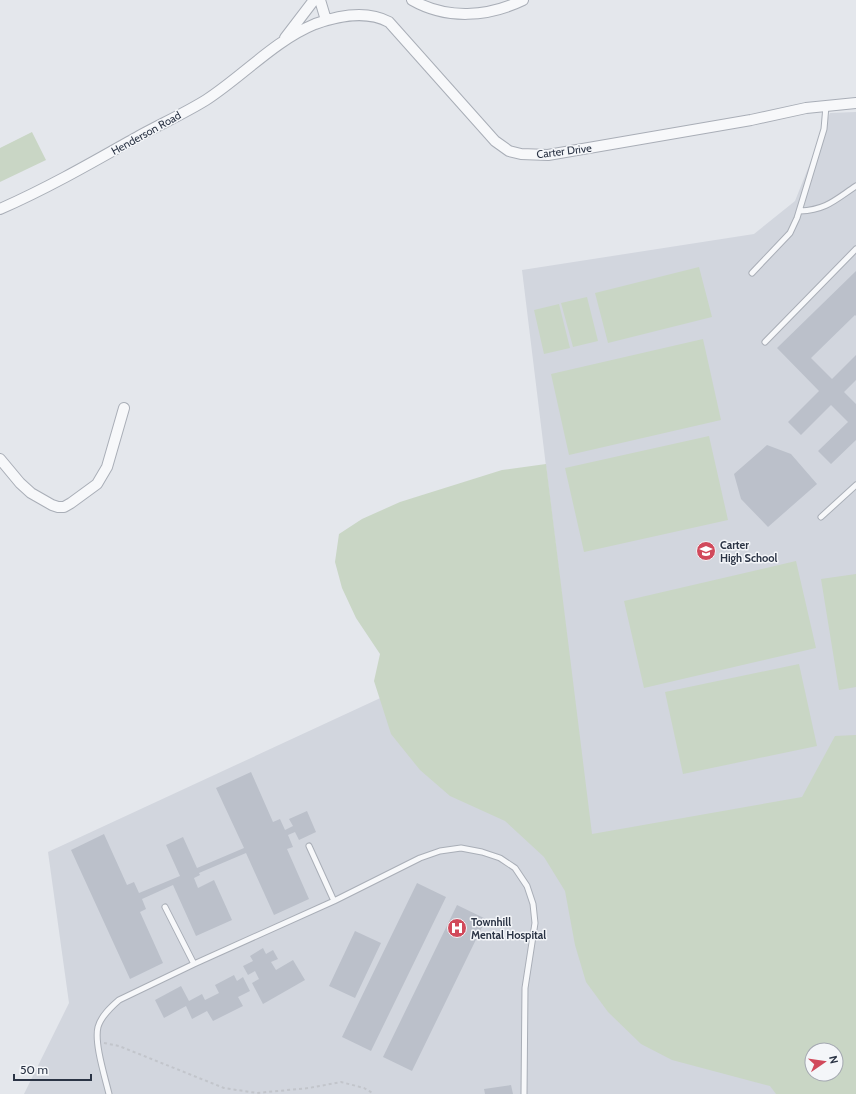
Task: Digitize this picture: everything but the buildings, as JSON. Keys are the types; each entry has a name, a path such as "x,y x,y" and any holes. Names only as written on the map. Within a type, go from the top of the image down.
{"street":[{"name":"Henderson Road","path":"282,41 314,0"},
{"path":"320,0 326,20"},
{"path":"412,0 422,6 443,12 464,14 488,12 508,7 523,0"},
{"name":"Carter Drive","path":"326,20 344,17 374,16 382,18 388,22 495,141 509,151 521,154 548,155 751,120 806,108 856,104"},
{"name":"Henderson Road","path":"0,209 42,190 205,100 237,77 282,41 326,20"},
{"path":"0,460 20,484 52,505 64,507 72,503 97,484 107,467 124,408"}],"lane":[{"path":"752,273 790,233 800,211 824,129 826,106"},
{"path":"800,211 823,208 856,186"},
{"path":"765,342 856,249"},
{"path":"821,517 856,485"},
{"path":"309,846 334,901"},
{"path":"109,1094 97,1041 98,1026 110,1008 119,1000 194,964 334,901 407,863 440,851 461,848 482,852 500,858 515,868 527,886 533,904 536,923 525,988 524,1094"},
{"path":"165,907 194,964"}],"path":[{"path":"97,1041 119,1046 224,1088 257,1093 309,1088 341,1082 364,1088 374,1094"}],"shaded area":[{"name":"Townhill Mental Hospital","path":"856,112 856,1094 24,1094 69,1003 48,852 484,650 567,638 522,270 754,234 795,201 830,113"}],"green space":[{"path":"32,132 46,160 0,182 0,148"},
{"path":"699,267 712,317 608,343 595,293"},
{"path":"587,297 598,341 573,347 561,303"},
{"path":"559,304 570,348 544,354 534,310"},
{"path":"703,339 721,420 569,455 551,374"},
{"path":"709,436 728,520 584,552 565,468"},
{"path":"546,464 592,834 802,797 835,736 856,735 856,1094 776,1094 770,1086 672,1060 641,1044 608,1012 586,982 575,945 565,891 544,857 505,821 450,796 420,770 391,734 374,681 380,654 356,618 342,588 335,562 339,534 362,519 400,502 502,470"},
{"path":"796,561 816,648 644,688 624,601"},
{"path":"856,574 856,687 839,690 821,579"},
{"path":"799,664 817,746 683,774 665,692"}],"place":[{"name":"Carter High School","path":"706,551"},
{"name":"Townhill Mental Hospital","path":"457,928"}]}
